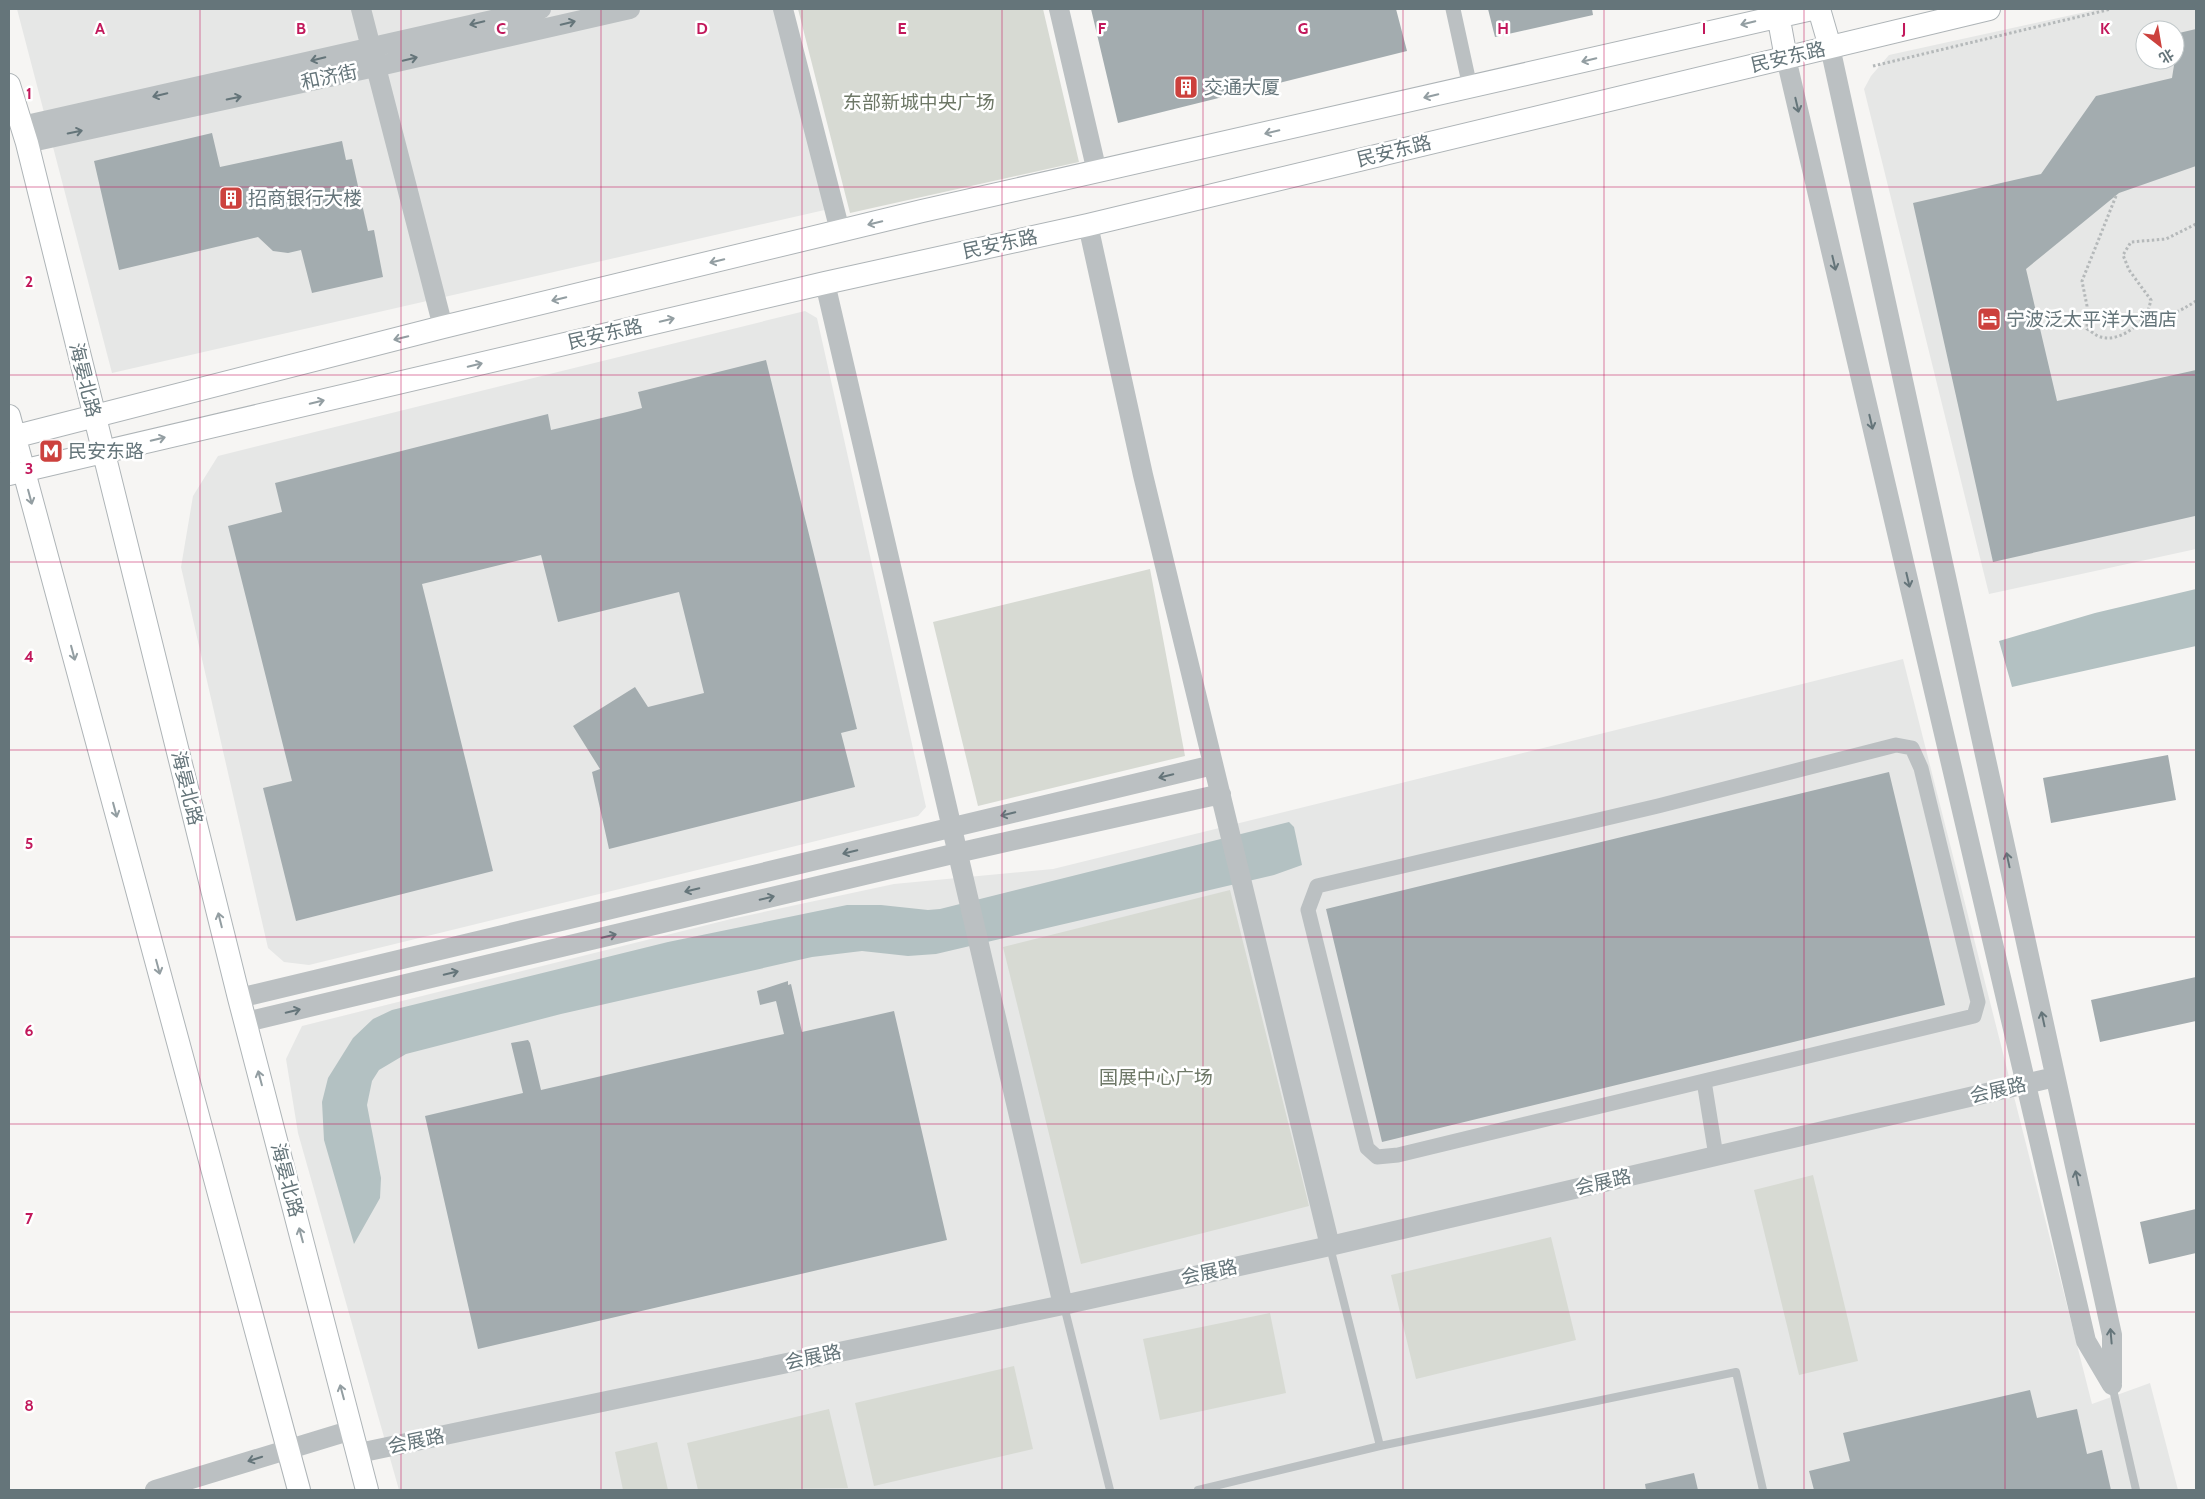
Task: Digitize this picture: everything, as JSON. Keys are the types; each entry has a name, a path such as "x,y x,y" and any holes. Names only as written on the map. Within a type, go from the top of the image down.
{"main road":[{"path":"299,1490 289,1448 16,472 11,430 94,417 443,327 922,211 1470,87 1778,13 1812,9"},
{"path":"1819,9 1830,47"},
{"name":"民安东路","path":"16,472 825,283 1088,225 1990,9"},
{"path":"1778,13 1786,58"},
{"name":"海晏北路","path":"9,85 25,134 239,998 359,1453 362,1489"}],"street":[{"path":"361,9 443,327"},
{"name":"和济街","path":"25,134 370,47 541,9"},
{"name":"和济街","path":"25,134 375,68 630,9"},
{"path":"783,9 840,231"},
{"path":"1059,9 1097,172"},
{"path":"1454,9 1470,87"},
{"path":"1830,47 2112,1335 2112,1385"},
{"path":"1786,58 2086,1341 2112,1385"},
{"path":"1088,225 1142,476 1330,1246"},
{"path":"825,283 1063,1304"},
{"path":"1896,745 1912,748 1920,768 1978,1002 1974,1016 1704,1081 1398,1156 1376,1157 1366,1148 1308,910 1317,886 1658,806 1896,745"},
{"path":"239,998 1213,765"},
{"path":"246,1022 957,853 1221,794"},
{"name":"会展路","path":"359,1453 1330,1246 2056,1077"},
{"path":"1704,1081 1716,1156"},
{"path":"155,1490 352,1430"}],"lane":[{"path":"1330,1246 1380,1446"},
{"path":"1063,1304 1110,1490"},
{"path":"1198,1490 1380,1446 1736,1372 1763,1490"},
{"path":"2112,1385 2136,1490"}],"path":[{"path":"1873,66 2111,9"},
{"path":"2116,196 2082,281 2087,306 2087,329 2101,338 2116,337 2133,329 2147,315 2151,300 2129,270 2123,256 2131,242 2166,239 2196,224"},
{"path":"2147,315 2162,317 2178,313 2196,301"}],"shaded area":[{"path":"17,9 777,9 829,209 112,373"},
{"path":"2099,9 2196,9 2196,549 1989,594 1864,89 1871,76 1889,55"},
{"path":"805,311 817,318 926,807 918,816 309,965 284,962 268,948 181,567 193,496 218,456"},
{"path":"2196,589 2196,646 2012,687 1999,641 2095,613"},
{"path":"1903,659 2092,1404 2150,1383 2178,1490 399,1490 298,1133 286,1059 302,1026 731,919 894,884 1053,869"},
{"path":"1289,822 1294,827 1302,865 1274,875 936,954 908,956 862,951 812,957 561,1014 406,1054 379,1070 372,1081 367,1105 381,1178 380,1198 354,1244 324,1140 322,1102 328,1078 353,1038 373,1019 392,1010 668,942 847,905 881,905 928,910 940,909"}],"green space":[{"name":"东部新城中央广场","path":"798,9 1043,9 1079,162 850,213"},
{"path":"1150,569 1185,756 978,806 933,622"},
{"name":"国展中心广场","path":"1230,890 1309,1206 1081,1264 1003,947"},
{"path":"1813,1175 1858,1361 1799,1375 1754,1190"},
{"path":"1551,1237 1576,1340 1416,1379 1391,1275"},
{"path":"1270,1313 1286,1393 1160,1420 1143,1339"},
{"path":"1014,1366 1033,1449 874,1486 855,1403"},
{"path":"829,1409 848,1488 698,1490 687,1443"},
{"path":"657,1442 668,1490 623,1490 615,1452"}],"building":[{"name":"交通大厦","path":"1091,9 1396,9 1407,51 1118,123"},
{"path":"1488,9 1592,9 1593,15 1495,37"},
{"name":"宁波泛太平洋大酒店","path":"2196,29 2196,166 2119,193 2026,269 2057,401 2196,370 2195,516 1993,562 1913,203 2041,174 2096,96 2172,78 2173,70 2185,70 2185,32"},
{"name":"招商银行大楼","path":"212,133 220,167 342,141 346,160 352,159 368,231 374,230 383,277 312,293 301,250 288,253 273,251 258,237 119,270 94,161"},
{"path":"766,360 857,729 841,733 855,787 609,849 592,772 600,769 573,726 635,687 648,707 704,693 679,592 558,622 541,555 422,584 493,871 296,921 263,788 292,781 228,526 282,512 275,483 548,414 551,430 627,412 642,408 638,392"},
{"path":"2168,755 2176,800 2051,823 2043,778"},
{"path":"1889,772 1945,1005 1382,1142 1326,909"},
{"path":"2196,977 2196,1021 2100,1042 2091,1000"},
{"path":"788,981 788,985 791,984 802,1032 894,1011 947,1240 478,1349 425,1116 523,1093 511,1043 528,1040 530,1043 541,1090 784,1034 776,1001 760,1005 757,991"},
{"path":"2196,1209 2196,1253 2149,1264 2140,1222"},
{"path":"2030,1390 2037,1418 2077,1409 2087,1454 2102,1450 2111,1490 1814,1490 1809,1471 1850,1461 1843,1433"},
{"path":"1694,1473 1698,1490 1646,1490 1645,1484"}],"place":[{"name":"交通大厦","path":"1186,87"},
{"name":"招商银行大楼","path":"231,198"},
{"name":"宁波泛太平洋大酒店","path":"1989,319"},
{"name":"民安东路","path":"51,451"}]}
